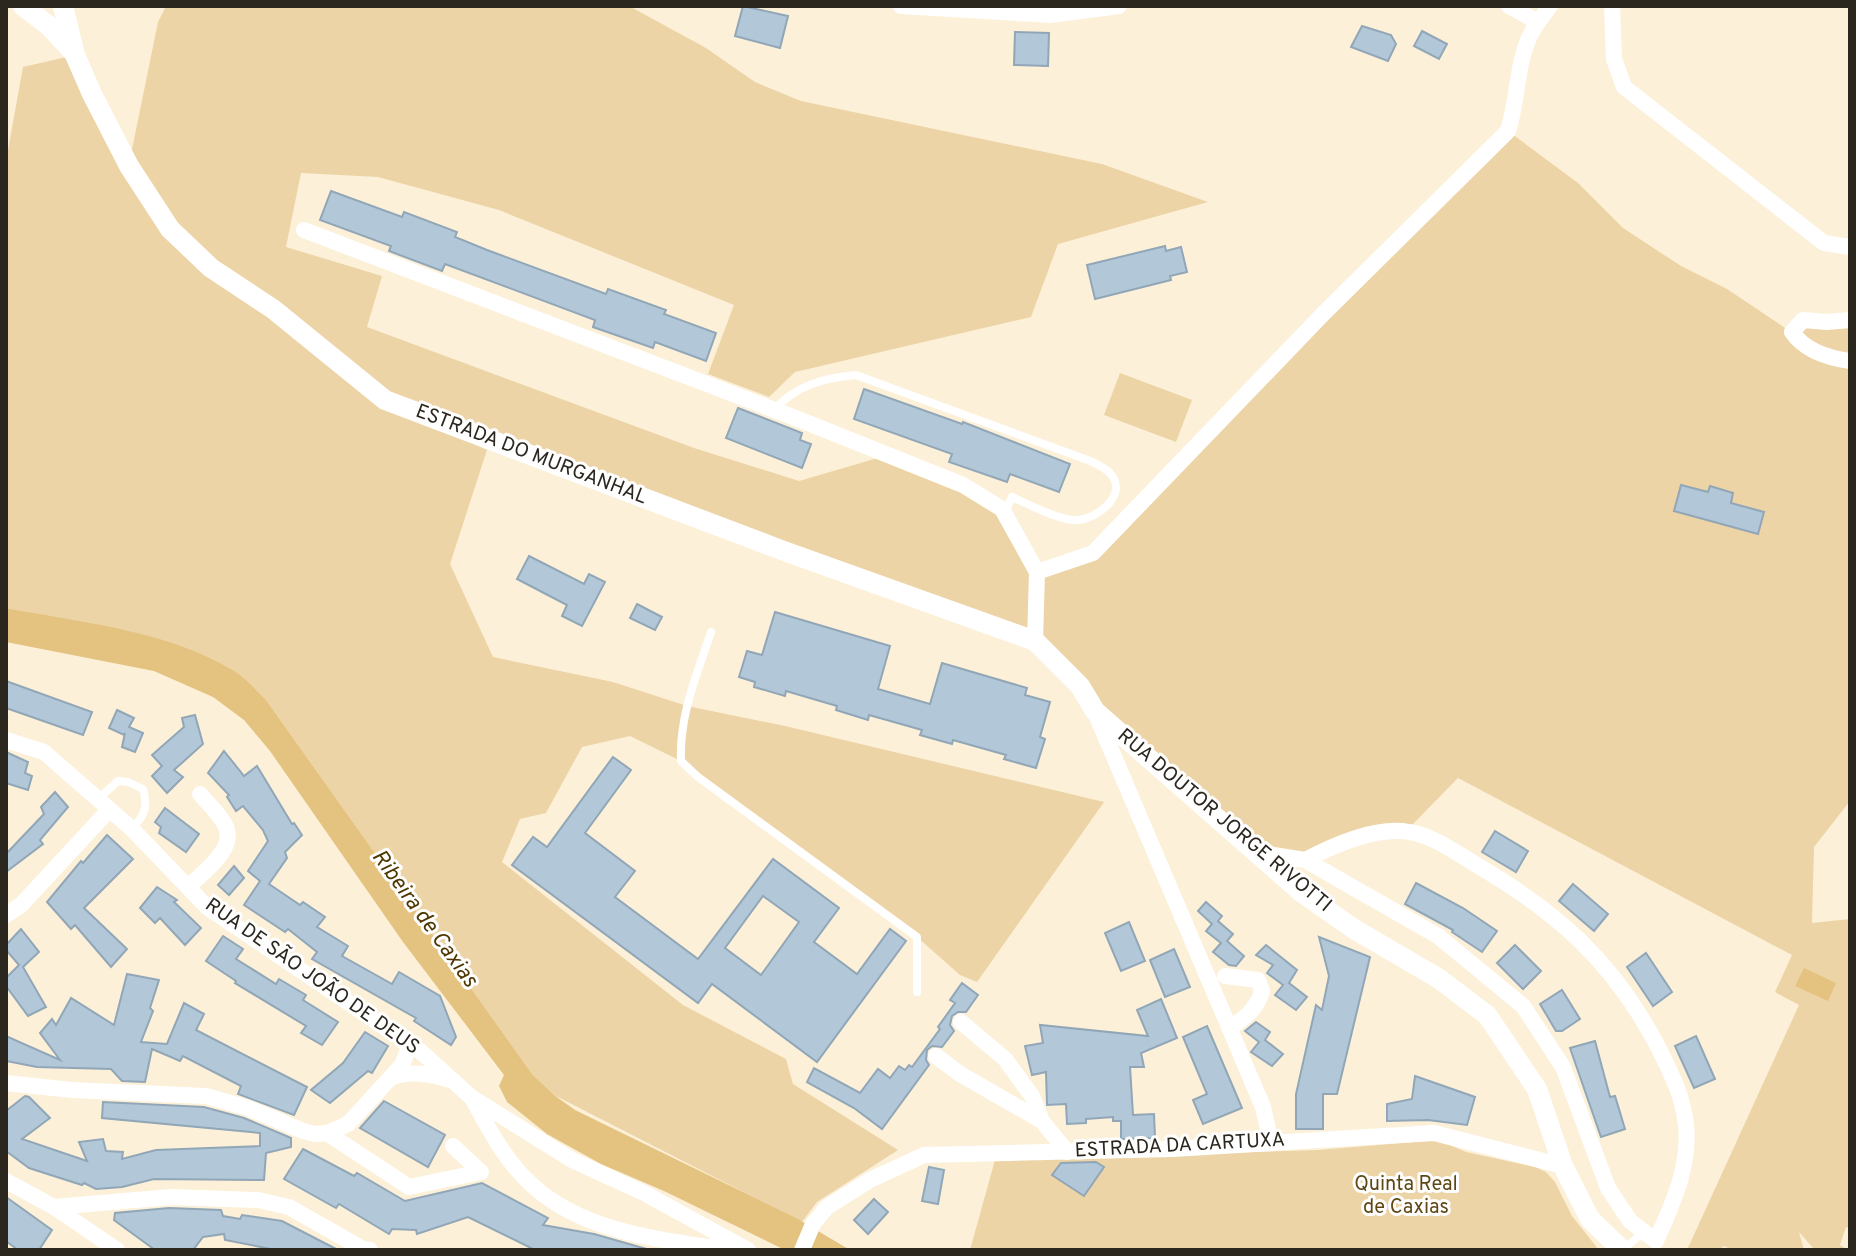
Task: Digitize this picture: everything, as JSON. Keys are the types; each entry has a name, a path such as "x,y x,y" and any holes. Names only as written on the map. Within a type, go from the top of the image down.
{"street":[{"name":"ESTRADA DO MURGANHAL","path":"23,6 49,26 75,55"},
{"path":"32,6 42,9 53,6"},
{"name":"ESTRADA DO MURGANHAL","path":"63,6 75,55 92,94 129,166 170,229 211,268 273,309 385,400 784,551 1035,641 1080,686 1095,711"},
{"path":"901,6 1050,15 1119,6"},
{"path":"1509,6 1538,22"},
{"path":"1037,572 1093,553 1324,313 1508,131 1516,108 1518,73 1529,36 1550,6"},
{"path":"1612,6 1614,59 1624,87 1824,243 1850,247"},
{"path":"304,230 963,485 1002,509 1037,572 1035,641"},
{"path":"1850,320 1803,320 1792,332 1800,344 1834,359 1850,361"},
{"path":"1095,711 1263,1107 1271,1143"},
{"name":"RUA DOUTOR JORGE RIVOTTI","path":"1095,711 1301,892 1354,929 1438,978 1487,1015 1537,1089 1563,1166 1590,1219 1622,1250"},
{"name":"RUA DE SÃO JOÃO DE DEUS","path":"6,740 44,752 132,829 207,907 406,1042 471,1097 572,1160 748,1250"},
{"path":"188,887 225,849 228,839 227,829 200,794"},
{"path":"6,915 21,905 104,805"},
{"path":"1256,852 1305,860 1438,936 1523,1006 1563,1067 1608,1188 1630,1221 1650,1237 1684,1170 1686,1140 1683,1108 1672,1073 1626,991 1603,963 1565,927 1525,896 1459,854 1424,836 1409,831 1383,831 1327,849 1305,860"},
{"path":"1225,976 1258,980 1262,991 1259,1002 1248,1016 1230,1028"},
{"path":"961,1022 1005,1059 1032,1096 1042,1121 1067,1152"},
{"path":"6,1083 72,1090 206,1096 248,1108 303,1131 327,1133 348,1124 389,1079 406,1057 406,1042"},
{"path":"936,1056 960,1074 1042,1121"},
{"path":"389,1079 399,1074 431,1075 455,1082"},
{"name":"RUA DE SÃO JOÃO DE DEUS","path":"471,1097 509,1161 533,1186 560,1205 607,1226 659,1239 730,1250"},
{"path":"492,1135 491,1129 496,1120 509,1121"},
{"path":"327,1133 409,1187 481,1172 453,1146"},
{"name":"ESTRADA DA CARTUXA","path":"802,1250 813,1224 827,1207 870,1180 924,1155 1067,1152 1434,1133 1563,1166"},
{"path":"6,1181 54,1207 117,1250"},
{"path":"54,1207 171,1197 258,1200 289,1207 370,1250"},
{"path":"697,1245 709,1238 705,1226"}],"lane":[{"path":"774,410 793,392 832,377 856,375 1093,462 1110,473 1115,482 1114,498 1105,509 1083,519 1075,521 1012,497 1005,513"},
{"path":"711,632 687,706 680,738 681,761 698,777 917,937 917,992"},
{"path":"104,805 118,781 143,789 145,812 132,829"},
{"path":"1622,1250 1650,1237"}],"green space":[{"path":"166,6 629,6 706,48 755,82 801,101 1102,164 1208,202 1058,244 1031,317 795,372 769,397 708,374 734,305 499,210 378,177 301,173 286,247 382,276 367,327 694,448 799,481 888,455 1002,509 1038,572 1093,553 1508,131 1578,183 1623,228 1681,266 1727,289 1791,332 1803,320 1850,320 1850,801 1814,847 1812,923 1850,919 1850,1228 1846,1227 1840,1245 1848,1250 1809,1250 1813,1248 1799,1232 1804,1250 1733,1250 1723,1246 1721,1250 1687,1250 1799,1005 1775,992 1792,955 1458,778 1411,826 1268,863 1035,641 395,405 487,450 450,564 493,657 613,682 687,706 785,726 1104,802 977,982 960,975 917,937 681,761 630,736 582,747 546,813 520,819 502,862 683,1005 786,1059 793,1084 898,1150 817,1202 802,1222 554,1095 532,1074 266,700 146,636 6,608 6,161 23,67 75,55 129,164 158,22"},
{"path":"1120,373 1192,400 1176,442 1104,415"},
{"name":"Quinta Real de Caxias","path":"1438,1140 1466,1152 1546,1172 1555,1182 1572,1216 1599,1250 970,1250 995,1160 1318,1150"}],"shaded area":[{"name":"Ribeira de Caxias","path":"6,608 152,637 208,657 238,674 266,700 532,1074 554,1095 575,1110 796,1218 850,1250 785,1250 601,1164 547,1134 507,1102 499,1086 504,1075 403,942 270,751 244,720 213,697 154,671 6,642"},
{"path":"1804,968 1836,983 1828,1001 1795,986"}],"building":[{"path":"743,6 788,16 780,48 735,36"},
{"path":"1362,26 1391,35 1396,44 1388,61 1351,47"},
{"path":"1422,31 1447,44 1439,59 1414,46"},
{"path":"1015,32 1049,33 1048,66 1014,65"},
{"path":"331,191 402,217 404,212 457,232 455,237 487,250 606,294 608,289 666,310 664,314 716,333 706,361 655,342 653,348 593,327 595,320 445,264 442,271 389,251 391,246 320,220"},
{"path":"1165,246 1166,251 1181,247 1187,272 1170,276 1171,280 1095,299 1087,265"},
{"path":"864,389 963,422 1070,464 1059,492 1010,474 1007,482 949,462 952,454 854,419"},
{"path":"738,408 802,433 800,440 811,444 802,468 726,438"},
{"path":"1681,485 1708,492 1710,486 1733,493 1731,503 1764,512 1758,534 1674,511"},
{"path":"529,556 584,584 589,574 605,582 582,626 562,616 567,605 517,579"},
{"path":"637,604 662,617 655,630 630,618"},
{"path":"775,612 890,646 878,689 930,704 942,663 1027,688 1025,695 1050,702 1040,737 1045,739 1036,768 1004,759 1006,755 953,740 952,744 920,735 922,730 869,715 868,720 836,710 837,706 786,691 785,696 754,687 755,682 739,677 747,651 762,655"},
{"path":"6,681 92,712 83,735 6,708"},
{"path":"117,710 134,718 129,727 143,733 135,752 122,747 125,733 109,728"},
{"path":"195,715 203,744 174,770 183,777 167,793 152,776 162,766 152,755 184,727 182,718"},
{"path":"224,751 244,776 257,766 302,835 285,852 287,858 269,884 325,917 317,927 348,946 342,956 392,984 399,972 440,996 456,1037 451,1045 414,1021 416,1018 312,959 317,952 288,929 285,932 244,905 260,881 248,871 268,841 243,806 236,811 227,797 229,795 208,773"},
{"path":"6,752 28,762 25,773 32,776 28,790 6,783"},
{"path":"613,757 631,770 585,833 635,871 615,897 698,959 773,859 839,908 814,942 857,974 890,929 906,941 817,1062 712,984 698,1003 512,865 533,837 547,847","holes":["763,896 799,922 761,975 725,948"]},
{"path":"55,792 68,807 40,840 43,844 6,872 6,854 44,814 41,807"},
{"path":"165,808 199,834 186,852 159,833 161,827 155,822"},
{"path":"1495,831 1528,851 1516,872 1482,852"},
{"path":"107,835 133,859 84,908 127,949 111,967 75,925 71,929 47,902"},
{"path":"234,866 244,878 229,895 218,885"},
{"path":"1416,883 1463,908 1497,931 1482,952 1453,930 1405,904"},
{"path":"1573,884 1608,914 1594,931 1559,901"},
{"path":"157,887 177,900 174,902 201,928 185,945 160,918 155,923 140,908"},
{"path":"1206,902 1222,916 1218,921 1233,934 1227,941 1244,956 1236,966 1229,965 1213,952 1221,943 1206,931 1212,924 1198,911"},
{"path":"1129,922 1145,961 1121,971 1105,933"},
{"path":"21,929 39,952 23,967 46,1007 28,1016 6,986 6,978 19,965 6,950 6,945"},
{"path":"223,936 243,949 236,959 276,984 279,979 306,995 303,1000 338,1022 322,1045 301,1033 306,1026 235,983 206,961"},
{"path":"1319,937 1370,957 1337,1094 1323,1094 1323,1129 1296,1129 1296,1094 1316,1005 1322,1010 1329,976"},
{"path":"1266,945 1297,970 1289,983 1307,997 1296,1010 1275,995 1283,985 1267,973 1273,965 1256,955"},
{"path":"1515,945 1541,971 1523,989 1497,963"},
{"path":"1174,949 1190,987 1165,997 1150,960"},
{"path":"1646,953 1672,992 1653,1006 1627,967"},
{"path":"127,974 159,980 150,1008 153,1011 141,1042 167,1044 184,1003 204,1014 196,1030 307,1087 294,1115 238,1094 241,1086 183,1056 180,1061 152,1049 145,1082 122,1081 111,1069 37,1067 6,1061 6,1036 60,1060 40,1033 52,1019 56,1025 71,998 114,1025"},
{"path":"962,983 978,995 966,1012 952,1016 950,1025 954,1031 942,1047 932,1046 927,1050 929,1065 882,1129 854,1108 807,1082 814,1068 860,1093 878,1069 890,1078 899,1066 905,1070 909,1065 912,1067 940,1029 938,1027 955,1003 950,1000"},
{"path":"1562,990 1580,1019 1562,1031 1556,1031 1540,1004"},
{"path":"1161,999 1177,1038 1141,1053 1144,1067 1130,1067 1133,1115 1154,1114 1155,1138 1121,1139 1121,1121 1113,1121 1113,1117 1067,1124 1066,1104 1047,1105 1046,1072 1032,1075 1025,1046 1043,1043 1040,1025 1148,1036 1137,1010"},
{"path":"1256,1022 1270,1032 1265,1040 1283,1054 1272,1066 1251,1052 1259,1042 1245,1031"},
{"path":"1207,1026 1242,1108 1203,1124 1193,1100 1207,1094 1183,1037"},
{"path":"365,1032 388,1046 372,1073 368,1071 330,1103 311,1090 343,1063"},
{"path":"1696,1036 1715,1079 1694,1088 1675,1046"},
{"path":"1595,1041 1610,1097 1615,1096 1625,1129 1601,1137 1570,1048"},
{"path":"1415,1076 1475,1097 1467,1125 1428,1120 1387,1121 1387,1104 1412,1099"},
{"path":"25,1096 50,1118 22,1139 87,1161 79,1142 103,1139 106,1151 123,1152 122,1159 156,1150 260,1146 260,1133 102,1118 103,1102 204,1107 244,1118 291,1138 291,1147 266,1153 264,1180 154,1179 122,1187 96,1189 29,1168 6,1151 6,1111"},
{"path":"384,1101 445,1135 428,1167 360,1128"},
{"path":"303,1149 354,1176 357,1173 405,1201 482,1183 548,1218 543,1225 594,1234 650,1250 535,1250 468,1217 417,1234 416,1230 392,1229 389,1234 339,1204 336,1208 284,1179"},
{"path":"1096,1162 1104,1167 1084,1196 1052,1175 1061,1163"},
{"path":"929,1167 944,1170 938,1204 922,1201"},
{"path":"6,1197 52,1230 39,1250 18,1250 6,1241"},
{"path":"874,1199 888,1212 868,1234 854,1220"},
{"path":"169,1208 221,1210 223,1216 240,1219 242,1215 282,1221 338,1250 276,1250 225,1240 224,1234 203,1237 193,1250 155,1250 114,1220 115,1213"}]}
